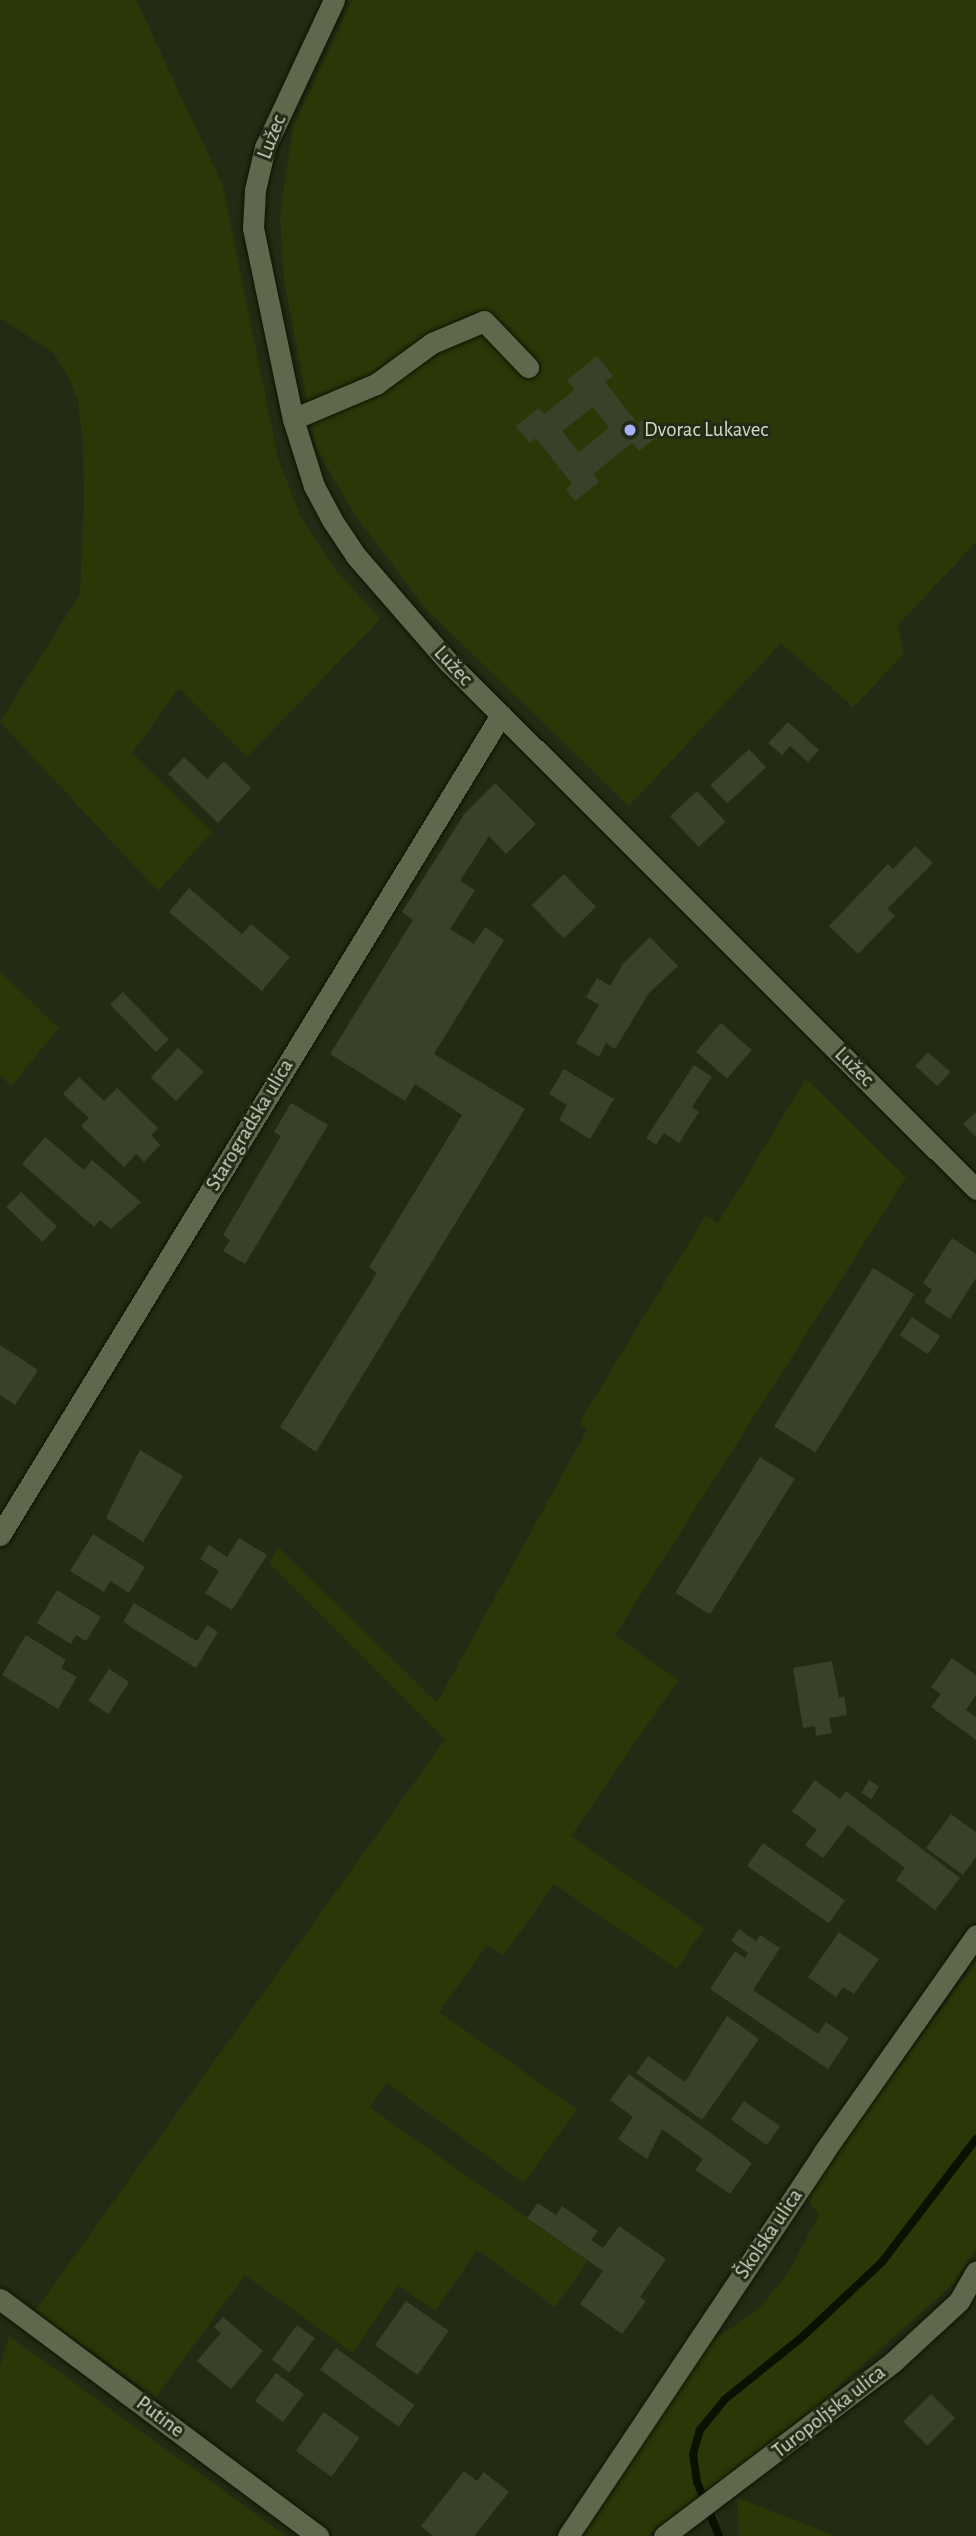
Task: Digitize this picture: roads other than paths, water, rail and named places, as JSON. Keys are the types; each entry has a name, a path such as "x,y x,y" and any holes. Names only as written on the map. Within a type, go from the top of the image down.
{"street":[{"name":"Lužec","path":"334,0 265,147 255,190 253,228 258,269 293,419 314,486 356,556 501,716 976,1189"},
{"path":"293,419 376,384 432,343 484,321 528,367"},
{"name":"Starogradska ulica","path":"0,1535 501,716"},
{"name":"Školska ulica","path":"568,2536 823,2153 976,1935"},
{"name":"Turopoljska ulica","path":"670,2531 967,2304 976,2271"},
{"name":"Putine","path":"0,2299 318,2536"}],"waterway":[{"path":"719,2536 697,2482 693,2454 700,2430 724,2400 800,2339 882,2262 976,2139"}],"place":[{"name":"Dvorac Lukavec","path":"630,430"}]}
